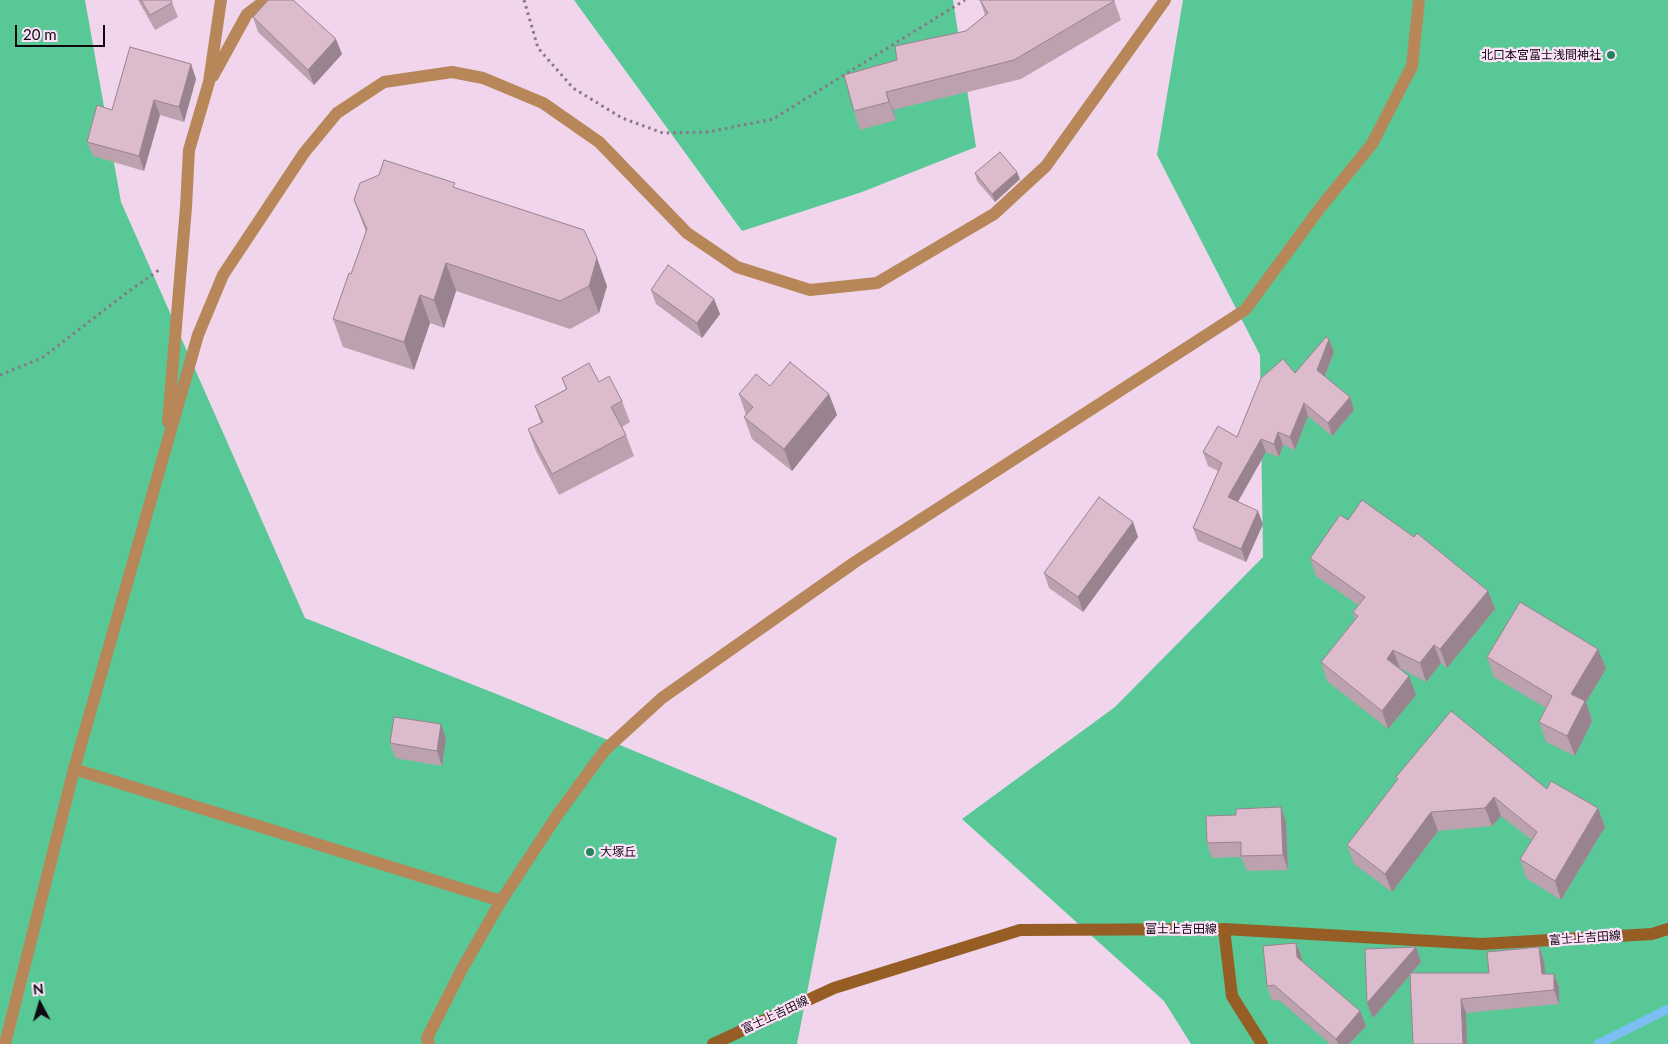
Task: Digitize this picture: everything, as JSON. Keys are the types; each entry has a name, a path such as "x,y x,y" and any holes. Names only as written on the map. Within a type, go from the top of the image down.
{"main road":[{"name":"富士上吉田線","path":"713,1044 834,988 1020,930 1224,929 1482,944 1652,934 1668,929"},
{"path":"1224,929 1232,996 1262,1044"}],"street":[{"path":"165,452 189,150 209,82 221,0"},
{"path":"209,82 247,14 266,0"},
{"path":"5,1044 74,769 198,335 223,275 304,153 337,113 384,82 452,72 483,78 543,102 598,142 687,233 737,267 810,290 877,283 994,214 1046,166 1165,0"},
{"path":"429,1044 427,1038 462,969 501,901 558,814 605,750 662,698 855,562 1245,310 1320,208 1372,144 1412,66 1418,0"},
{"path":"74,769 501,901"}],"path":[{"path":"524,0 538,48 573,88 622,118 663,133 708,132 773,119 965,0"},
{"path":"0,376 42,358 125,294 182,254"}],"green space":[{"path":"0,0 85,0 121,202 305,618 509,699 738,794 837,838 797,1044 0,1044"},
{"path":"574,0 953,0 976,147 862,192 742,231"},
{"path":"1183,0 1668,0 1668,1044 1191,1044 1164,1001 962,819 1115,707 1263,557 1260,355 1157,155"}],"building":[{"path":"141,0 171,0 172,3 150,15"},
{"path":"268,0 293,0 336,39 308,70 253,17"},
{"path":"980,0 1114,1 1014,60 886,92 889,102 854,111 844,75 897,60 895,46 966,31 988,13"},
{"path":"130,47 191,64 179,107 154,100 139,156 87,142 97,105 112,110"},
{"path":"1000,152 1017,172 992,194 975,173"},
{"path":"384,160 455,183 453,187 584,230 597,258 589,286 560,301 446,263 434,300 420,295 404,342 333,319 367,229 354,200 360,183 379,175"},
{"path":"668,265 714,299 697,323 651,290"},
{"path":"1326,337 1329,339 1317,370 1350,397 1328,423 1304,403 1290,437 1278,432 1274,444 1261,439 1228,497 1258,511 1241,549 1193,528 1222,463 1203,452 1218,426 1237,437 1261,378 1283,359 1295,373"},
{"path":"790,362 829,394 784,449 744,417 753,407 739,394 756,374 770,386"},
{"path":"589,363 599,382 609,376 622,401 611,407 626,435 552,474 528,429 543,422 535,406 567,389 562,378"},
{"path":"1099,497 1133,522 1078,597 1044,573"},
{"path":"1362,500 1414,537 1417,533 1488,591 1440,649 1434,645 1420,663 1393,650 1387,659 1409,676 1382,711 1321,662 1358,616 1353,612 1365,597 1310,558 1340,515 1348,520"},
{"path":"1520,602 1598,649 1571,694 1585,701 1567,736 1539,722 1552,696 1487,657"},
{"path":"1451,711 1547,789 1551,781 1598,808 1555,881 1520,859 1537,832 1494,797 1485,808 1431,812 1385,874 1347,845 1398,779 1396,777"},
{"path":"394,717 441,724 437,751 390,743"},
{"path":"1281,807 1283,855 1241,856 1241,842 1207,843 1206,816 1236,815 1236,809"},
{"path":"1296,943 1297,957 1360,1011 1336,1039 1274,985 1267,986 1263,946"},
{"path":"1416,947 1367,1003 1365,949"},
{"path":"1539,947 1542,974 1554,974 1554,990 1461,999 1463,1044 1413,1044 1410,973 1489,973 1487,952"}],"waterway":[{"path":"1598,1044 1668,1009"}],"place":[{"name":"北口本宮冨士浅間神社","path":"1611,55"},
{"name":"大塚丘","path":"590,852"}]}
